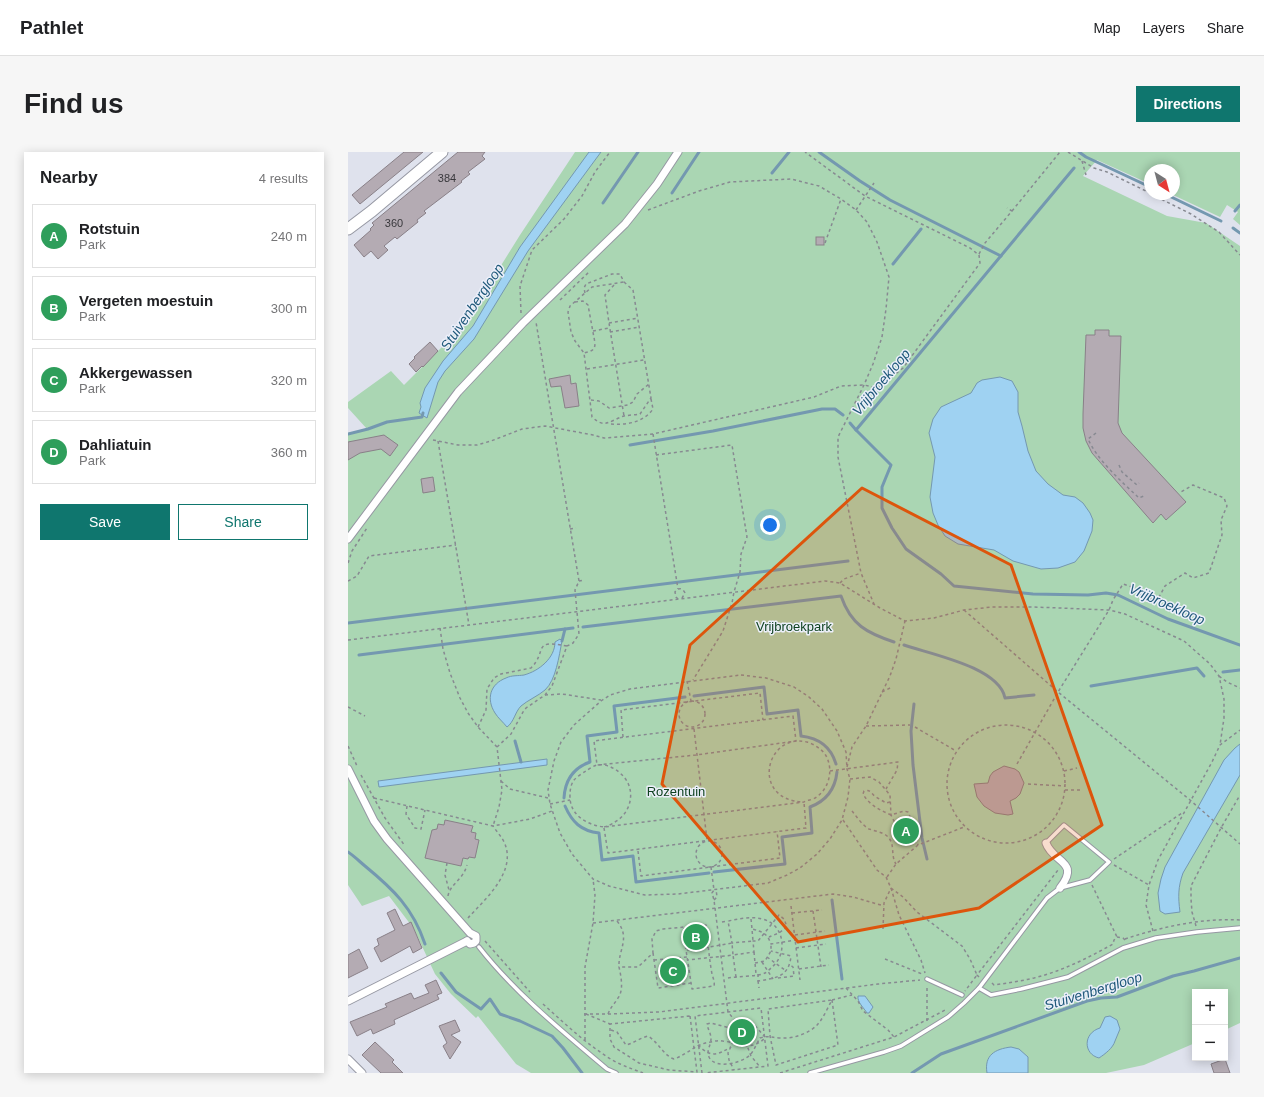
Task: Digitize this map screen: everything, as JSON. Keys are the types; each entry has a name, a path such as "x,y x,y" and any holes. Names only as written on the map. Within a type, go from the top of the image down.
{"main road":[{"path":"348,229 372,211 442,152"}],"street":[{"path":"348,539 458,392 517,329 629,220 657,184 678,152"},
{"path":"348,769 374,821 387,839 464,925 470,934 476,936 477,944 472,944 467,941"},
{"path":"1046,843 1066,866 1068,874 1065,882 1060,888"},
{"path":"467,941 467,936 470,934"},
{"path":"348,1001 467,941"},
{"path":"348,1059 362,1073"}],"lane":[{"path":"810,1073 900,1046 948,1017 964,1004 979,988 1047,898 1060,888 1090,880 1109,862 1064,825 1046,843"},
{"path":"979,988 991,995 1021,989 1068,977 1123,948 1156,938 1240,928"},
{"path":"477,944 505,978 547,1018 607,1069 616,1073"},
{"path":"927,979 962,995"}],"path":[{"path":"521,315 520,286 532,250 564,219 582,196 595,172 610,152"},
{"path":"805,152 865,196 970,248 979,255"},
{"path":"423,437 458,444 477,445 522,429 545,426 604,438 653,434 814,396 841,386 864,385 878,388 903,368 980,263 979,255 985,243 1060,152"},
{"path":"1068,152 1094,168 1107,172 1144,190"},
{"path":"1082,161 1086,175"},
{"path":"645,212 648,209 730,182 791,179 819,186 856,210 867,222 877,242 889,277 882,337 864,385 838,437 838,457 860,573 874,604"},
{"path":"856,210 874,184"},
{"path":"825,243 841,199"},
{"path":"1163,200 1191,214 1219,232 1240,255"},
{"path":"1007,208 1012,211"},
{"path":"585,293 584,286 586,284 612,274 620,274 624,282 633,290 653,409 648,416 641,420 609,424 598,423 592,417 584,353 571,332 568,312 570,306 592,287 624,282"},
{"path":"614,284 605,294 624,416"},
{"path":"575,302 583,301 588,305 593,331 595,348 592,351 584,353"},
{"path":"609,323 638,318"},
{"path":"478,727 486,710 487,690 494,678 501,674 531,668 542,648 548,644 567,646 573,643 577,639 580,629 575,591 579,581 536,321"},
{"path":"610,332 639,327"},
{"path":"593,331 610,328"},
{"path":"586,370 644,360"},
{"path":"590,400 599,401 609,408 623,406 633,402 637,394 649,384"},
{"path":"609,424 624,416 640,414 651,398"},
{"path":"1096,433 1088,438 1093,449 1112,472 1139,498 1144,496"},
{"path":"653,434 678,589 675,594 678,599"},
{"path":"438,441 469,624"},
{"path":"656,455 732,445 747,537 741,554 740,572 724,631 693,680"},
{"path":"1119,466 1122,472 1137,485 1139,483"},
{"path":"1017,764 1034,732 1109,610 1113,600 1123,584 1135,588 1142,596 1157,601 1165,586 1185,573 1193,578 1210,573 1222,535 1221,520 1227,506 1224,498 1193,486 1179,493"},
{"path":"348,563 352,551 368,527"},
{"path":"570,529 576,528"},
{"path":"348,581 357,576 369,556 456,545"},
{"path":"840,583 844,579 860,573"},
{"path":"579,581 584,580"},
{"path":"348,640 824,581 840,583 905,621 934,618 964,610 992,607 1109,610 1125,614 1184,641 1210,664 1219,676 1227,682 1240,688"},
{"path":"678,589 682,589 684,591 685,594 682,598"},
{"path":"964,610 1058,692 1190,800 1240,844"},
{"path":"847,769 852,747 866,726 890,676 896,659 905,621"},
{"path":"440,628 443,649 450,673 460,698 478,727 497,746 502,790 493,826"},
{"path":"497,746 511,734 526,708 545,695 552,686 567,646"},
{"path":"741,675 766,678 794,687 809,697 831,721 846,752 847,769 850,778 848,797 842,820 830,839 817,854 787,876 768,883 678,894 645,895 609,886 593,878 572,854 560,833 548,798 548,790 554,760 561,742 574,725 601,700 610,695 630,689 687,681 741,675"},
{"path":"1156,938 1146,905 1149,885 1158,860 1220,745 1224,718 1224,699 1219,676"},
{"path":"687,681 691,701"},
{"path":"882,692 892,687"},
{"path":"623,737 621,710 691,701 760,693 763,720"},
{"path":"545,695 562,694 601,700"},
{"path":"686,702 698,702 705,713 703,722 694,728 685,726 679,718 678,713 681,706 686,702"},
{"path":"348,707 365,716"},
{"path":"597,765 594,741 793,716 796,741"},
{"path":"1015,724 1034,732 1050,748 1064,770 1065,790 1062,806 1054,820 1042,833 1027,840 1014,843 987,840 964,827 951,806 948,796 947,782 956,751 965,740 978,731 995,725 1015,724"},
{"path":"866,726 910,725"},
{"path":"915,727 956,751"},
{"path":"694,728 707,840"},
{"path":"1220,745 1240,730"},
{"path":"796,741 781,747 773,757 769,775 771,784 777,793 794,802 804,802"},
{"path":"796,741 810,743 819,748 829,763 830,771 828,783 823,791 815,798 804,802 604,827 595,826 585,822 578,817 572,808 570,789 574,781 583,773 597,765 696,755 796,741"},
{"path":"348,746 358,769 385,818 409,851"},
{"path":"830,771 898,762 897,770 886,789"},
{"path":"597,765 612,767 620,772 626,778 631,796 629,807 624,815 616,822 604,827"},
{"path":"1064,770 1077,768"},
{"path":"850,778 870,777 879,782 890,795 891,815 899,829 919,844"},
{"path":"501,781 510,790 548,798"},
{"path":"1028,784 1065,786"},
{"path":"1065,790 1082,790"},
{"path":"890,803 886,803 876,798 871,792 864,791 863,794 865,798 872,805 891,815 904,811 908,812 919,844"},
{"path":"1197,932 1196,923 1192,912 1191,886 1240,795"},
{"path":"362,798 374,798 493,826 530,819 552,811"},
{"path":"550,804 570,800"},
{"path":"604,827 608,853 638,850 806,828 804,802"},
{"path":"407,806 406,814 415,828 421,829 425,810"},
{"path":"852,811 858,820 868,828 887,836 893,845 893,860 896,864"},
{"path":"1149,885 1109,862 1183,813"},
{"path":"842,820 877,870 886,877 899,915 921,960 926,976 885,959"},
{"path":"464,925 494,889 504,871 507,853 505,844 493,826"},
{"path":"886,877 896,864 919,844 964,827"},
{"path":"638,850 641,876 780,858 777,831"},
{"path":"707,840 713,840 719,844 723,853 720,862 711,867 702,865 696,857 698,846 707,840"},
{"path":"446,896 448,898 449,890 445,875 447,863"},
{"path":"962,995 1063,864"},
{"path":"449,890 461,878 467,865"},
{"path":"711,867 717,897 714,900"},
{"path":"585,1040 585,967 593,923 595,895 593,878"},
{"path":"1090,880 1117,937"},
{"path":"891,888 903,897 917,912 962,946 977,975 994,985 1034,978 1072,965 1113,944"},
{"path":"883,929 884,906 891,888"},
{"path":"715,890 712,893 726,1002 728,1012 737,1023 734,1043 728,1053 730,1063 734,1070"},
{"path":"593,923 833,894 884,906"},
{"path":"791,906 800,980"},
{"path":"792,913 822,910"},
{"path":"813,911 821,966"},
{"path":"686,950 732,943 758,941 779,915 784,919 787,927 779,933 768,937"},
{"path":"751,918 759,988"},
{"path":"722,922 751,918 763,919 772,923 783,942 782,954 777,963 765,973 728,978"},
{"path":"1125,939 1153,930 1196,923 1240,920"},
{"path":"608,1014 612,1005 619,998 622,984 618,960 624,939 621,926 617,921"},
{"path":"728,921 736,977"},
{"path":"684,928 692,989 714,986 715,984 712,976 706,925 656,931 652,939 654,960 658,988 691,983"},
{"path":"752,929 764,933 768,937 771,944 770,952 767,957 762,962 755,963"},
{"path":"794,935 825,931"},
{"path":"484,940 534,996"},
{"path":"771,944 795,940"},
{"path":"796,948 826,944"},
{"path":"688,960 754,952"},
{"path":"758,981 776,978 783,974 790,966 791,956 770,952"},
{"path":"619,967 638,967 654,953"},
{"path":"654,960 687,957"},
{"path":"767,957 786,970"},
{"path":"762,962 773,979"},
{"path":"776,978 794,976 793,967 790,966"},
{"path":"799,969 829,966"},
{"path":"584,1014 659,1012 726,1002 927,979 926,1021"},
{"path":"846,988 858,1001 862,1011 888,1030 894,1038"},
{"path":"832,1000 838,1045 776,1065 770,1036 768,1009 832,1000 852,995"},
{"path":"765,1037 750,1020 742,1020 730,1028 711,1022 707,1024 711,1042 708,1053 710,1059 722,1064 737,1063 750,1055 756,1044 765,1037 770,1036 782,1038 798,1036 808,1032 818,1024 832,1000"},
{"path":"540,1001 606,1056 620,1064 643,1073"},
{"path":"702,1073 695,1016 761,1008 768,1066 705,1073"},
{"path":"780,1073 894,1038 948,1008"},
{"path":"584,1014 610,1024 690,1016 697,1072 669,1070 639,1063 614,1047 610,1039 610,1024"},
{"path":"610,1030 617,1032 626,1045 648,1036 655,1041 668,1057 674,1059 694,1049 698,1045 711,1042 722,1040 742,1046 756,1044"},
{"path":"734,1043 745,1040 748,1046 748,1052 760,1067"},
{"path":"698,1045 705,1052 711,1054 719,1053 732,1046"}],"highlighted area":[{"path":"862,488 1011,565 1102,825 979,908 798,942 662,784 690,645"}],"green space":[{"name":"Vrijbroekpark","path":"575,152 1240,152 1240,225 1233,219 1238,212 1227,205 1220,217 1180,198 1180,164 1144,164 1144,181 1097,160 1083,176 1167,216 1206,223 1240,246 1240,1023 1228,1029 1228,989 1192,989 1192,1044 1144,1065 1106,1073 531,1073 516,1064 478,1016 476,1018 451,994 435,974 414,929 389,896 362,906 348,885 348,433 367,429 348,408 348,402 391,371 404,385 441,348 477,304 520,235"}],"water":[{"path":"589,152 601,152 528,251 474,339 445,371 438,382 427,418 419,413 421,407 420,403 425,388 443,361 473,326 520,247"},
{"path":"1000,377 1012,381 1018,392 1018,412 1028,451 1036,471 1048,484 1063,495 1075,497 1083,503 1093,520 1092,531 1084,551 1075,562 1058,568 1041,569 1013,561 994,550 958,544 945,536 933,513 930,497 935,457 929,433 933,419 941,407 971,393 977,383 982,380"},
{"path":"560,639 562,641 558,660 549,686 521,706 507,727 492,708 490,697 493,688 496,684 506,678 524,675 540,667 552,653 555,642"},
{"path":"1240,744 1240,775 1183,873 1179,892 1180,912 1165,914 1160,911 1158,893 1165,867 1224,760"},
{"path":"547,759 547,765 379,787 378,781"},
{"path":"858,996 865,996 873,1007 869,1013 867,1013 861,1005"},
{"path":"1110,1016 1117,1020 1120,1029 1114,1044 1099,1058 1090,1052 1087,1043 1088,1039 1090,1034 1100,1028 1105,1017"},
{"path":"1011,1047 1019,1049 1028,1057 1028,1073 987,1073 987,1062 989,1057 1000,1049"}],"building":[{"path":"404,152 423,152 360,204 352,195"},
{"path":"458,152 485,152 482,156 485,159 468,172 470,174 461,181 462,182 424,211 426,213 417,220 418,222 397,239 395,237 384,246 388,250 378,259 371,251 364,257 354,245 371,230 370,229 374,225 372,223"},
{"path":"816,237 824,237 824,245 816,245"},
{"path":"1095,330 1109,330 1109,336 1121,336 1118,423 1122,433 1186,502 1166,520 1161,514 1153,523 1092,453 1086,441 1083,428 1083,414 1086,335 1095,335"},
{"path":"430,342 438,351 423,367 422,366 416,372 409,364 415,358 414,357"},
{"path":"570,375 571,384 576,383 579,406 565,408 561,386 551,387 549,379"},
{"path":"384,435 398,445 390,456 381,449 360,453 348,460 348,442"},
{"path":"433,477 435,491 423,493 421,479"},
{"path":"1004,766 1015,769 1019,772 1024,783 1020,794 1010,801 1013,814 1008,815 995,813 984,806 977,797 974,784 988,783 993,772"},
{"path":"445,820 473,826 471,832 476,833 475,839 479,840 475,858 463,858 461,866 425,858 432,830 437,829 438,824 444,825"},
{"path":"395,909 403,926 411,922 422,948 413,953 410,946 381,962 374,948 379,945 377,939 395,930 387,913"},
{"path":"359,949 368,968 348,978 348,955"},
{"path":"436,980 442,993 437,995 439,999 394,1020 395,1024 373,1034 371,1029 357,1036 350,1022 387,1007 385,1004 411,993 414,999 429,993 425,985"},
{"path":"455,1020 460,1031 451,1035 461,1042 450,1059 443,1046 447,1043 439,1026"},
{"path":"375,1042 394,1060 392,1062 403,1073 381,1073 362,1055"},
{"path":"1219,1061 1226,1061 1230,1073 1214,1073 1211,1064"}],"waterway":[{"path":"603,203 638,152"},
{"path":"672,193 699,152"},
{"path":"772,173 789,152"},
{"path":"819,152 890,200 1001,256"},
{"path":"1079,152 1086,157 1144,184"},
{"name":"Vrijbroekloop","path":"1074,168 856,430 891,465 882,487 882,508 892,528 906,549 941,574 954,586 1033,594 1088,595 1106,593 1118,595 1168,619 1240,645"},
{"path":"1177,200 1221,221"},
{"path":"1235,211 1240,205"},
{"path":"1233,228 1240,233"},
{"path":"893,264 921,229"},
{"path":"630,445 713,431 822,409 835,409 843,415"},
{"name":"Stuivenbergloop","path":"348,434 387,422 422,417 423,413"},
{"path":"850,423 856,430"},
{"path":"348,623 848,561"},
{"path":"583,627 841,596 845,606 855,621 868,631 894,642"},
{"path":"359,655 573,628"},
{"path":"562,641 565,629"},
{"path":"904,645 962,663 977,670 990,678 1000,687 1005,698 1034,695"},
{"path":"1091,686 1197,668 1204,676"},
{"path":"1223,672 1240,670"},
{"path":"694,696 764,687 767,714 798,710 801,736 819,741 823,744 831,753 836,764"},
{"path":"564,798 568,780 575,771 590,762 587,736 617,732 614,706 685,697"},
{"path":"914,704 911,731 913,765 922,838 927,859"},
{"path":"515,741 521,762"},
{"path":"714,872 785,864 782,837 812,833 810,807 821,802 829,794 834,784 837,772"},
{"path":"565,806 571,817 578,825 587,830 599,833 602,860 633,856 636,882 709,873"},
{"name":"Stuivenbergloop","path":"348,852 393,891 401,900 414,920 425,944"},
{"path":"832,900 842,979"},
{"name":"Stuivenbergloop","path":"912,1073 941,1054 1087,1001 1117,997 1173,976 1240,958"},
{"name":"Stuivenbergloop","path":"441,973 456,992 481,1009 490,999 500,1014 520,1021 552,1036 582,1073"}],"place":[{"name":"Rotstuin","path":"906,831"},
{"name":"Vergeten moestuin","path":"696,937"},
{"name":"Akkergewassen","path":"673,971"},
{"name":"Dahliatuin","path":"742,1032"}],"park label":[{"name":"Rozentuin","path":"676,791"}]}
